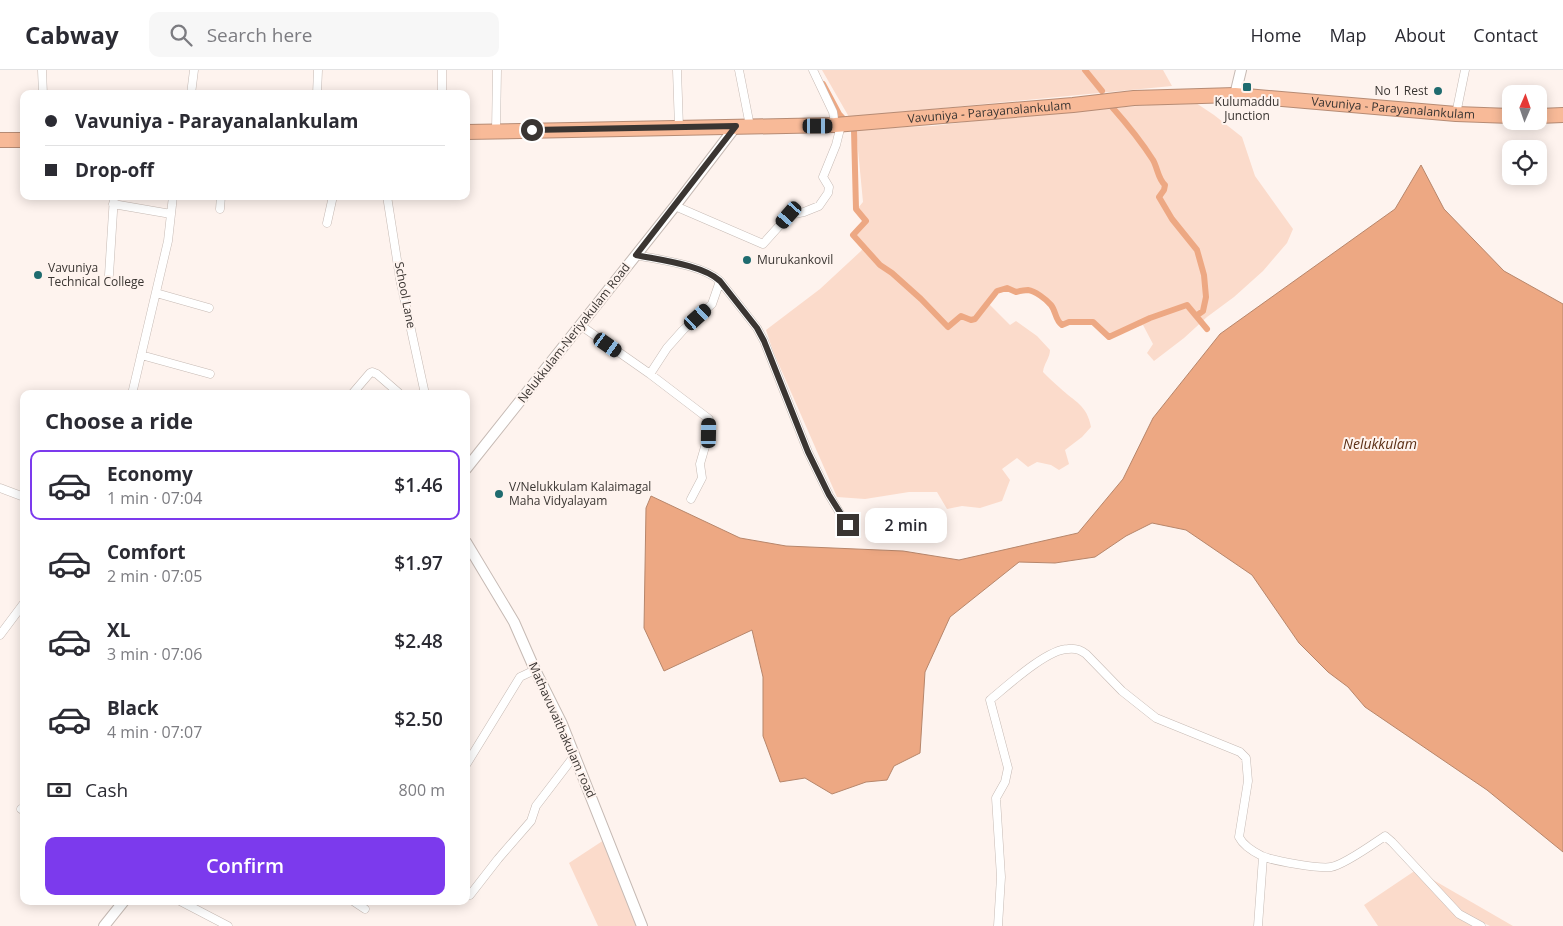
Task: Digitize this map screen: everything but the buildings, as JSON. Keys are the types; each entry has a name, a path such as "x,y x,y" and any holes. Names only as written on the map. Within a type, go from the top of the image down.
{"highway":[{"name":"Vavuniya - Parayanalankulam","path":"470,132 838,125 1134,98 1234,95 1456,114 1502,116"},
{"path":"1548,116 1563,115"},
{"path":"0,140 20,140"}],"main road":[{"path":"1234,95 1241,70"},
{"name":"Nelukkulam-Neriyakulam Road","path":"470,463 675,206 743,126"},
{"name":"Mathavuvaithakulam road","path":"470,549 514,622 575,755 642,926"},
{"path":"104,926 121,905"}],"street":[{"path":"42,70 43,90"},
{"path":"192,90 194,70"},
{"path":"317,90 318,70"},
{"path":"442,70 442,90"},
{"path":"496,131 497,70"},
{"path":"677,70 679,127"},
{"path":"739,70 743,126"},
{"path":"675,206 763,244 789,215 819,206 828,193 829,187 823,177 836,145 838,125 813,70"},
{"path":"1456,114 1465,70"},
{"path":"109,274 114,200 171,214"},
{"path":"133,390 168,241 173,200"},
{"path":"220,209 221,200"},
{"path":"327,223 332,200"},
{"name":"School Lane","path":"388,200 400,279 424,390"},
{"path":"636,255 713,274 757,328 764,341 808,452 829,495 848,525"},
{"path":"650,374 672,342 712,304 720,281"},
{"path":"156,293 208,308"},
{"path":"580,325 650,374 709,420 709,433 700,464 702,478 691,499"},
{"path":"141,355 210,374"},
{"path":"355,390 372,372 395,390"},
{"path":"0,488 20,496"},
{"path":"0,634 20,608"},
{"path":"998,926 1001,877 996,798 1005,782 1008,768 990,700 1016,678 1054,652 1067,648 1081,650 1122,691 1156,718 1240,752 1246,758 1248,781 1239,837 1242,843 1263,856 1306,866 1332,867 1341,864 1385,836 1460,914 1481,926"},
{"path":"470,759 520,677 535,670"},
{"path":"470,894 498,858 531,821 536,806 575,755"},
{"path":"1258,926 1263,856"},
{"path":"188,905 228,926"},
{"path":"360,905 365,908"}],"shaded area":[{"path":"822,70 1163,70 1172,86 849,117"},
{"path":"1190,99 1242,137 1255,176 1293,229 1287,243 1263,271 1234,297 1154,361 1147,353 1153,344 1143,325 1110,335 1092,320 1073,320 1063,323 1048,300 1032,289 997,290 987,302 1010,325 1016,321 1037,336 1050,350 1043,372 1080,404 1087,414 1091,427 1082,437 1065,450 1069,464 1059,470 1051,465 1037,462 1028,467 1017,458 1002,469 1010,480 1002,501 980,508 962,506 947,509 937,492 909,492 865,499 837,497 773,351 766,330 820,289 865,245 856,235 868,220 858,208 863,202 856,129 933,126 1006,117 1149,105"},
{"path":"604,840 639,926 598,926 569,863"},
{"path":"1416,870 1513,926 1490,926 1446,905 1463,921 1473,926 1378,926 1364,905"}],"water":[{"name":"Nelukkulam","path":"1421,165 1444,209 1504,271 1563,304 1563,852 1487,790 1365,707 1348,687 1328,672 1299,643 1252,575 1186,530 1152,523 1126,536 1095,557 1055,563 1019,562 950,617 925,672 920,753 894,766 887,780 866,782 832,794 805,778 780,782 763,736 763,677 752,630 664,671 644,628 646,508 651,496 740,538 786,546 903,551 959,560 1078,533 1123,479 1153,418 1220,334 1395,209"}],"waterway":[{"path":"1085,70 1102,91"},
{"path":"823,84 839,114 854,130 856,209 866,221 853,235 880,265 892,273 921,299 948,327 961,316 971,320 975,319 997,291 1007,288 1016,292 1028,290 1046,300 1051,305 1058,321 1062,325 1069,322 1093,322 1109,337 1150,318 1187,305 1207,329"},
{"path":"1112,107 1153,160 1165,185 1159,197 1172,219 1197,250 1204,275 1206,297 1203,311 1196,316"}],"place":[{"name":"Kulumaddu Junction","path":"1247,87"},
{"name":"No 1 Rest","path":"1438,91"},
{"name":"Murukankovil","path":"747,260"},
{"name":"Vavuniya Technical College","path":"38,275"},
{"name":"V/Nelukkulam Kalaimagal Maha Vidyalayam","path":"499,494"}],"route":[{"path":"532,130 736,126 636,255 713,274 757,328 764,341 808,452 829,495 848,525"}]}
